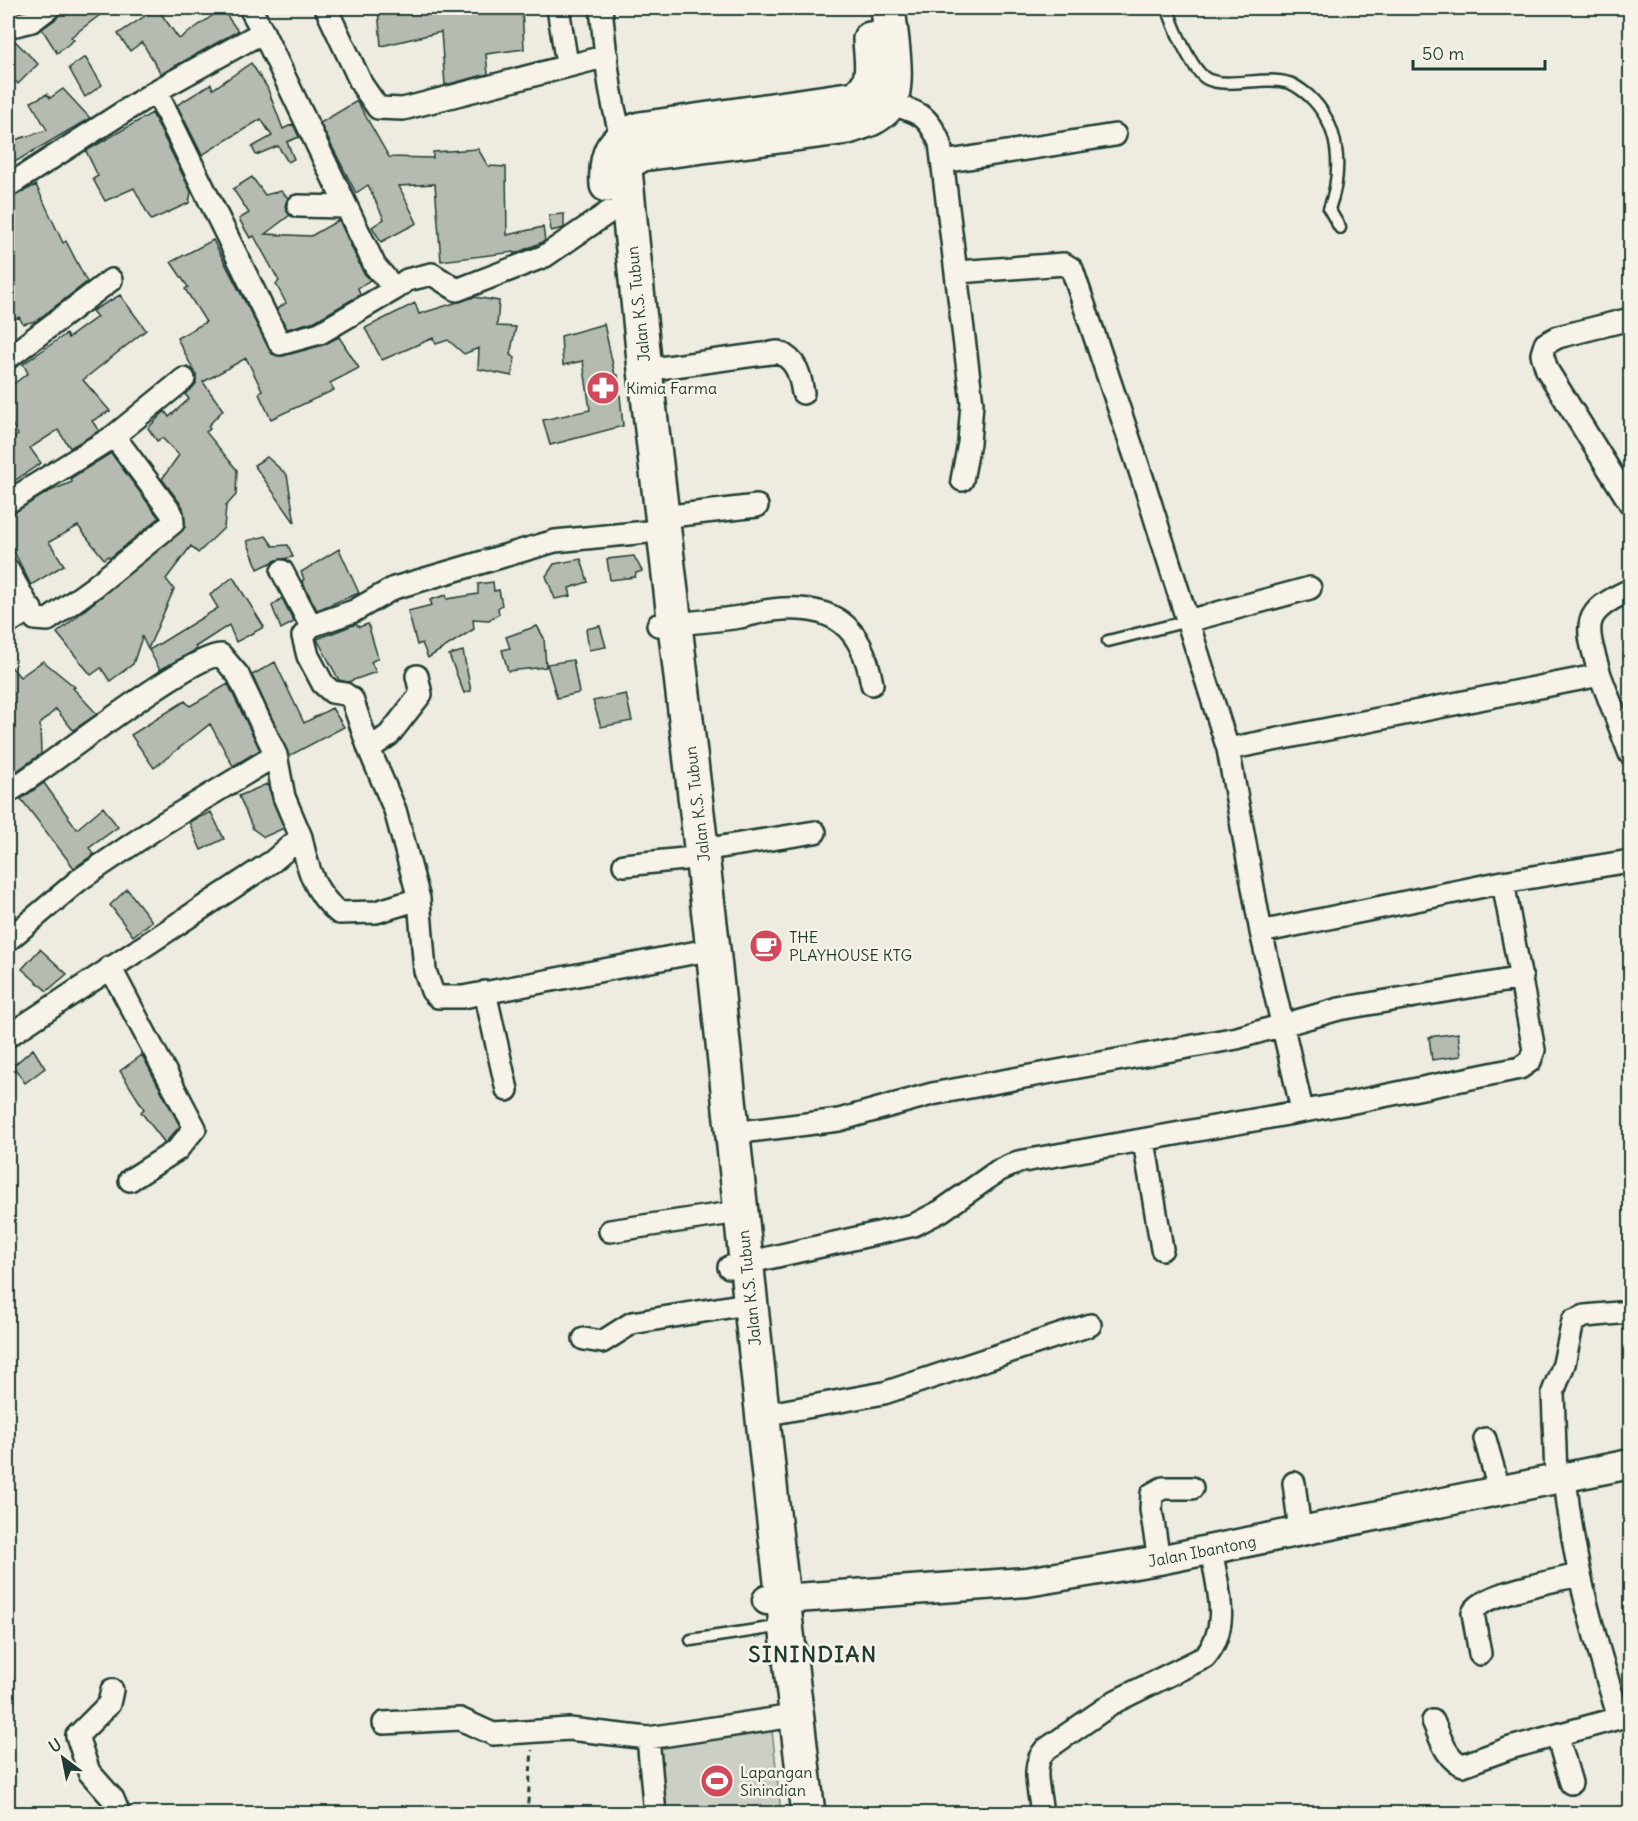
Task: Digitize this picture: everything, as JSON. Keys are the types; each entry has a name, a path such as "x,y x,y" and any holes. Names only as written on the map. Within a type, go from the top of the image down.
{"highway":[{"path":"626,149 642,154 848,127 872,118 878,97 871,82 868,8"},
{"path":"878,97 893,89 888,8"},
{"name":"Jalan K.S. Tubun","path":"626,149 607,162 609,212 654,525 705,950 733,1133 737,1265 742,1319 774,1609 808,1814"},
{"name":"Jalan K.S. Tubun","path":"626,149 626,189 645,370 654,525"},
{"name":"Jalan K.S. Tubun","path":"705,950 725,1214 737,1265"},
{"name":"Jalan K.S. Tubun","path":"742,1319 763,1415 780,1718 790,1814"}],"street":[{"path":"8,18 16,25 24,24 49,8"},
{"path":"250,8 375,266 395,289"},
{"path":"326,8 362,85 378,108 403,109 567,64 607,56"},
{"path":"558,8 567,64"},
{"path":"601,8 607,56 626,149"},
{"path":"8,186 156,91 262,32"},
{"path":"156,91 280,344 320,333 407,280 432,274 457,290 545,256 609,212"},
{"path":"878,97 921,113 936,134 944,162 972,403 969,443 962,480"},
{"path":"944,162 1115,135"},
{"path":"298,206 345,207"},
{"path":"958,272 1064,264 1072,269 1228,749 1261,932 1302,1110"},
{"path":"8,358 111,280"},
{"path":"1630,319 1558,337 1545,344 1542,354 1547,370 1630,503"},
{"path":"645,370 778,352 795,365 803,393"},
{"path":"8,502 114,436 184,379"},
{"path":"8,570 38,621 48,620 94,587 173,522 172,514 114,436"},
{"path":"705,950 449,999 438,997 432,991 425,971 419,899 395,810 369,749 352,699 345,694 332,692 313,668 303,636 311,626 354,611 394,588 540,545 757,506"},
{"path":"282,570 311,626"},
{"path":"1188,621 1310,588"},
{"path":"1630,590 1602,603 1591,618 1592,649 1630,754"},
{"path":"8,623 31,609"},
{"path":"667,625 783,609 825,614 841,621 859,638 868,662 872,684"},
{"path":"8,792 172,678 213,655 221,655 228,660 238,675 276,755 284,797 301,837 311,875 329,905 339,913 376,912 419,899"},
{"path":"1228,749 1600,675"},
{"path":"369,749 389,735 421,694 417,676"},
{"path":"8,940 88,874 162,824 276,755"},
{"path":"624,865 693,855 815,832"},
{"path":"8,1036 273,861 301,837"},
{"path":"1261,932 1503,882 1630,861"},
{"path":"737,1265 914,1225 941,1211 998,1171 1018,1162 1144,1141 1445,1084 1525,1066 1534,1050 1503,882"},
{"path":"110,967 195,1128 177,1150 130,1180"},
{"path":"733,1133 839,1119 932,1094 1215,1042 1281,1024 1393,999 1522,978"},
{"path":"485,992 507,1090"},
{"path":"1144,1141 1162,1249"},
{"path":"610,1231 725,1214"},
{"path":"1432,1721 1455,1762 1463,1765 1625,1716 1587,1616 1560,1476 1553,1392 1564,1364 1573,1321 1585,1316 1630,1312"},
{"path":"584,1340 602,1342 632,1323 742,1319"},
{"path":"763,1415 884,1393 1090,1325"},
{"path":"1485,1439 1498,1489"},
{"name":"Jalan Ibantong","path":"774,1609 1027,1582 1159,1560 1560,1476 1630,1464"},
{"path":"1294,1483 1300,1531"},
{"path":"1159,1560 1151,1509 1152,1494 1163,1488 1192,1488"},
{"path":"1040,1813 1036,1768 1037,1759 1046,1750 1116,1701 1205,1657 1215,1645 1220,1634 1222,1616 1211,1549"},
{"path":"1480,1654 1473,1613 1479,1604 1495,1597 1578,1575"},
{"path":"112,1690 109,1704 77,1736 89,1772 114,1799 119,1814"},
{"path":"384,1723 460,1719 493,1734 569,1729 648,1738 780,1718"},
{"path":"1557,1735 1571,1783"},
{"path":"648,1738 655,1814"}],"lane":[{"path":"1168,8 1182,42 1203,76 1209,80 1290,83 1314,101 1332,131 1338,157 1337,181 1329,210 1340,228"},
{"path":"1108,641 1188,621"},
{"path":"691,1640 728,1637 774,1609"}],"path":[{"path":"527,1814 533,1730"}],"shaded area":[{"name":"Lapangan Sinindian","path":"772,1730 781,1813 661,1813 653,1749"}],"building":[{"path":"62,8 109,8 71,37 74,40 57,53 42,29 57,18"},
{"path":"157,8 179,39 222,9 238,31 161,74 142,42 130,51 118,34"},
{"path":"378,8 522,8 524,49 486,54 488,74 445,85 441,32 381,46"},
{"path":"8,34 38,64 18,84 8,73"},
{"path":"85,57 102,85 85,97 69,68"},
{"path":"251,63 267,87 283,129 293,124 299,137 287,142 294,159 288,162 278,146 256,155 252,147 272,136 261,119 202,155 177,105 211,84 213,89"},
{"path":"63,89 90,118 8,166 8,142 47,130 31,102 47,94 50,98"},
{"path":"357,101 389,157 433,158 433,152 478,149 488,166 506,167 507,235 543,227 545,241 514,254 514,252 441,261 435,184 399,186 417,223 381,242 372,227 384,219 368,185 356,193 320,123"},
{"path":"152,113 191,192 189,203 151,220 134,188 105,201 93,179 98,176 86,151"},
{"path":"252,177 265,195 281,191 288,198 285,206 290,215 265,234 311,236 339,220 363,272 370,280 358,288 360,295 315,321 287,329 277,309 286,303 276,284 279,281 254,236 250,238 239,219 249,213 233,189"},
{"path":"36,185 63,243 66,241 87,282 36,321 23,324 19,317 8,323 8,199"},
{"path":"564,214 564,228 551,231 549,215"},
{"path":"213,240 272,354 283,356 323,345 339,337 359,368 330,383 334,390 271,419 259,394 262,390 246,358 203,382 223,410 208,426 210,429 206,432 237,470 236,495 226,506 224,528 198,553 191,546 166,579 174,589 148,649 142,637 133,664 110,681 101,668 91,675 57,633 185,527 183,507 162,479 179,455 162,438 157,441 148,428 165,411 169,417 189,399 185,394 196,384 196,375 177,338 206,322 185,289 188,287 171,262"},
{"path":"120,295 146,330 83,380 110,411 92,421 99,431 70,448 58,430 30,448 41,463 8,485 8,442 18,435 8,417 8,388 28,373 23,364 66,334 68,338 97,317 92,311"},
{"path":"474,297 499,301 497,326 516,327 510,355 515,358 512,376 478,369 479,348 464,354 448,340 436,344 433,338 382,360 365,328 415,303 419,314"},
{"path":"604,324 615,375 618,375 623,426 550,445 543,420 590,410 583,361 563,365 561,336"},
{"path":"111,453 159,518 110,558 108,556 104,559 78,526 49,542 64,565 31,585 8,540 8,516 48,492 72,482 71,478"},
{"path":"267,457 287,475 295,523 254,465"},
{"path":"266,536 273,546 288,545 293,557 277,560 258,569 247,541"},
{"path":"339,549 359,593 317,610 302,581 304,579 301,572"},
{"path":"634,556 642,571 636,573 635,577 610,580 607,559"},
{"path":"581,559 588,582 569,588 571,596 555,599 546,576 554,564"},
{"path":"233,577 264,627 236,642 229,625 195,647 197,649 160,670 149,650 218,608 210,595"},
{"path":"493,582 494,591 499,590 502,605 498,608 499,614 489,620 473,619 474,629 428,658 422,643 417,645 408,611 432,605 430,600 446,595 447,599 478,594 478,584"},
{"path":"282,598 294,622 281,629 272,606"},
{"path":"356,624 359,627 368,624 378,658 371,662 376,672 348,682 339,680 317,639"},
{"path":"537,626 544,638 546,667 508,671 502,650 510,648 506,637"},
{"path":"600,626 606,647 589,650 586,629"},
{"path":"463,651 471,691 464,693 449,655"},
{"path":"573,660 579,693 557,698 547,664"},
{"path":"43,661 75,687 73,688 97,714 73,730 56,709 40,724 41,754 8,777 8,663 20,677"},
{"path":"275,662 304,723 332,708 344,727 289,756 252,675"},
{"path":"228,684 260,750 233,766 210,724 154,768 131,735 185,701 190,706"},
{"path":"626,694 632,721 601,727 593,701"},
{"path":"44,783 77,829 103,807 118,827 89,848 94,854 74,868 21,799"},
{"path":"267,784 284,828 264,837 253,829 239,796"},
{"path":"211,812 224,839 201,850 189,822"},
{"path":"127,889 152,921 133,936 110,905"},
{"path":"40,949 67,974 47,991 22,969"},
{"path":"1458,1033 1461,1056 1432,1060 1429,1037"},
{"path":"33,1049 45,1068 25,1083 13,1066"},
{"path":"142,1055 180,1126 165,1143 141,1112 144,1109 120,1071"}],"place":[{"name":"Kimia Farma","path":"603,388"},
{"name":"THE PLAYHOUSE KTG","path":"766,946"},
{"name":"Lapangan Sinindian","path":"717,1781"}],"district":[{"name":"SININDIAN","path":"813,1654"}]}
